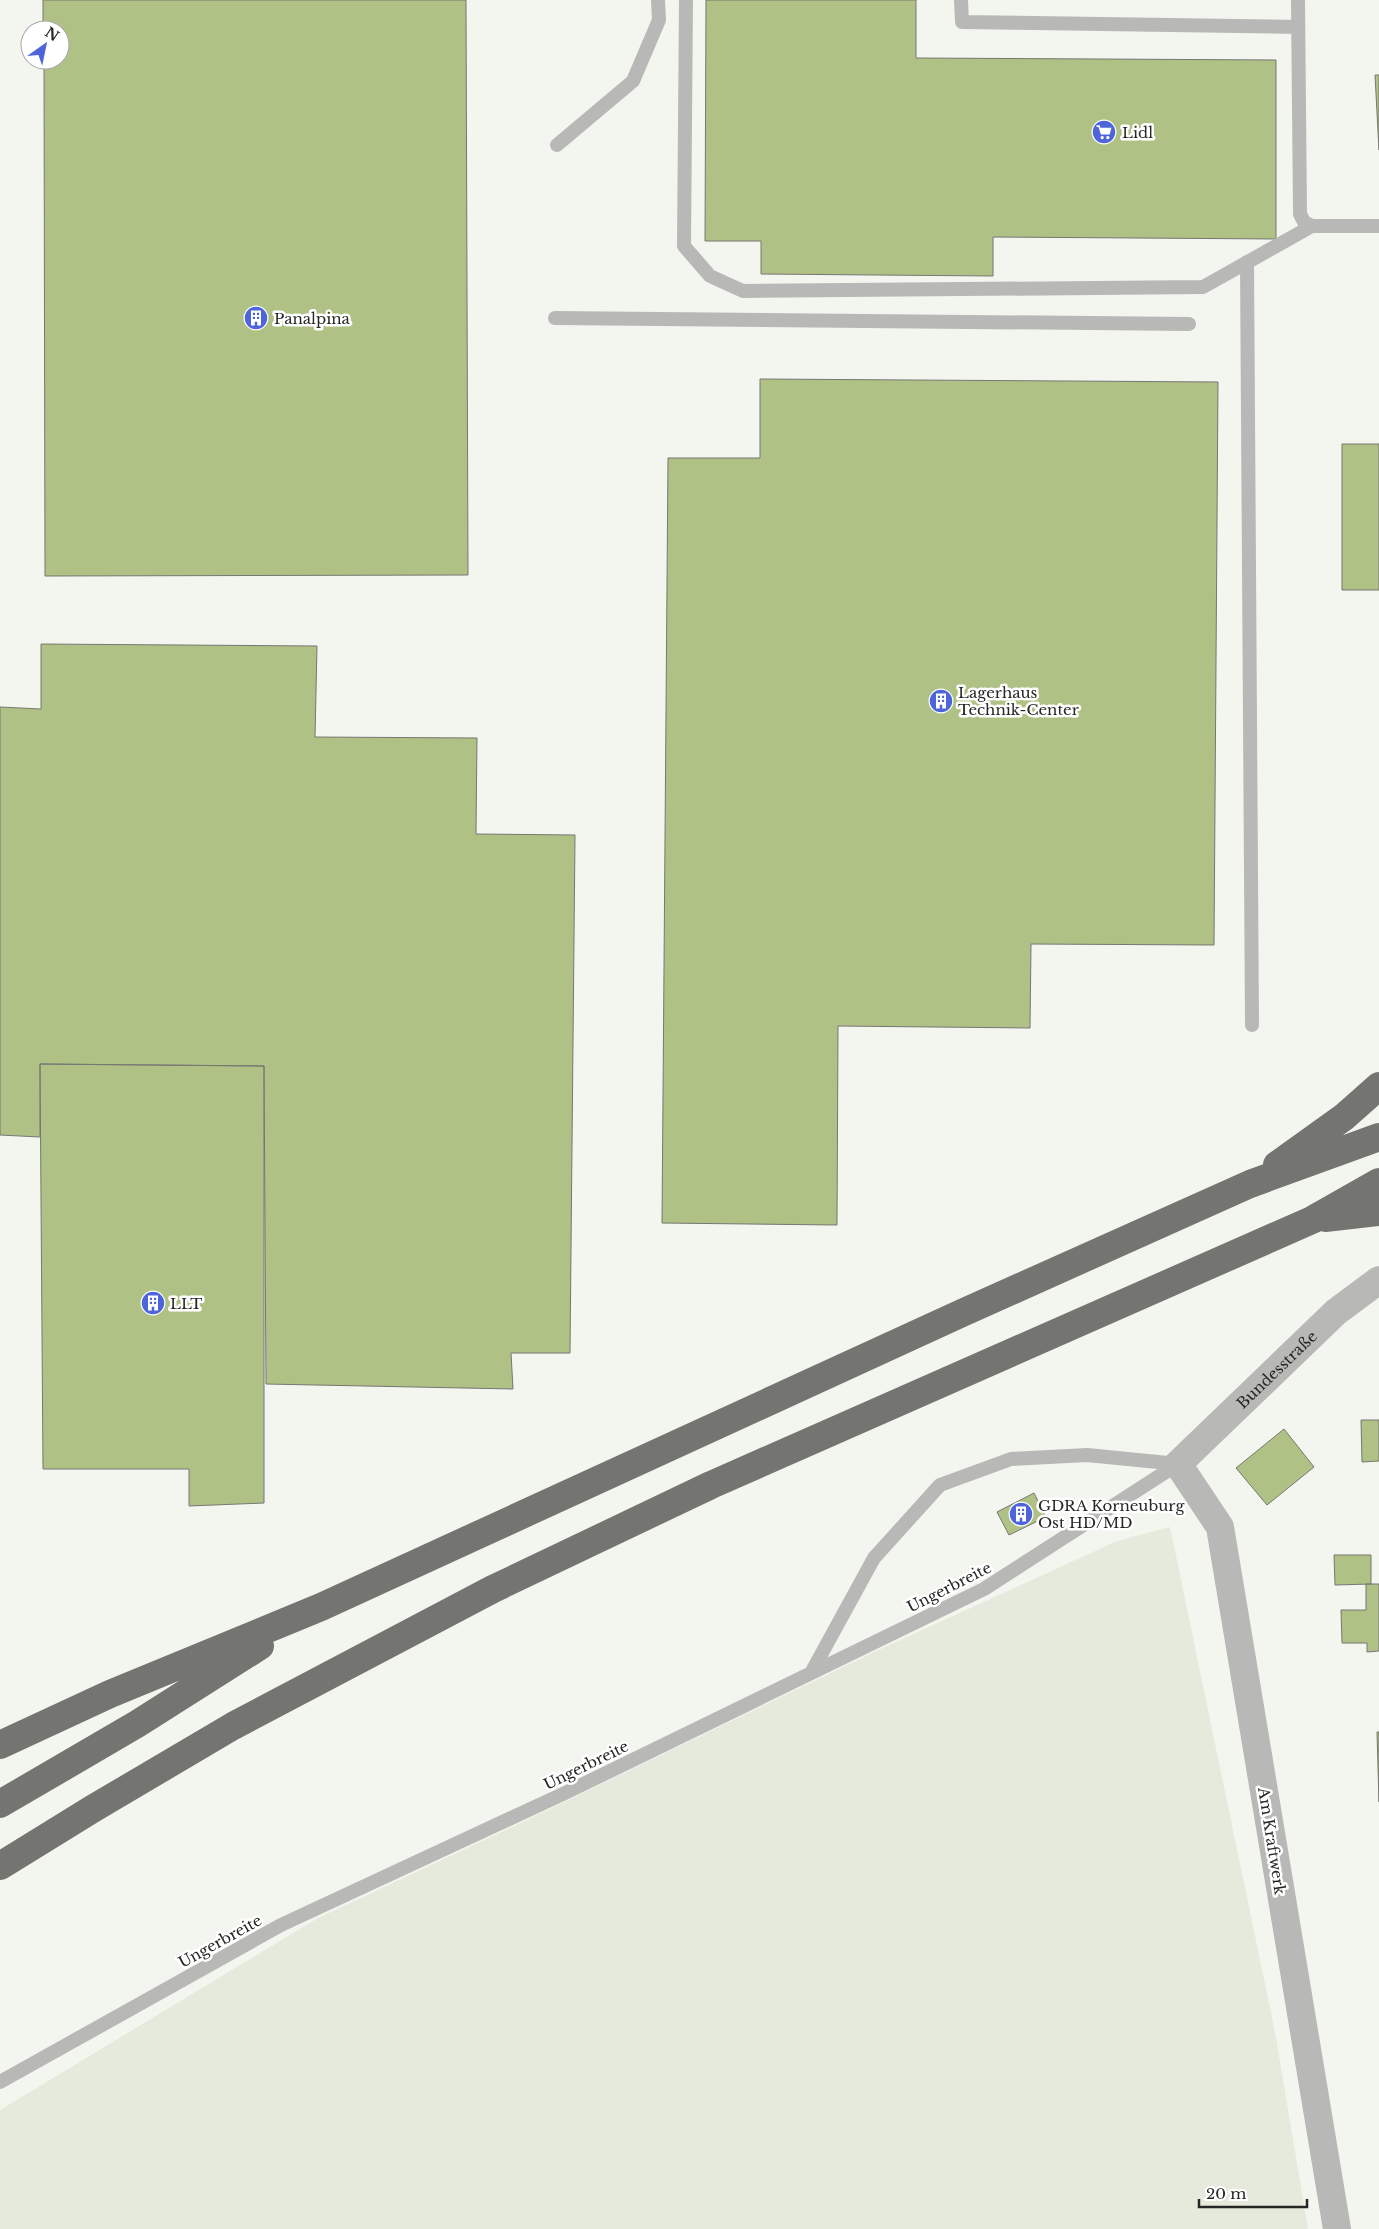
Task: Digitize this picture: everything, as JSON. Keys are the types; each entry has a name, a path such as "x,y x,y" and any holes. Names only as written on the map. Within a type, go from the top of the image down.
{"highway":[{"path":"1250,1184 1344,1117 1379,1086"},
{"path":"0,1745 110,1694 321,1607 944,1321 1250,1184 1379,1137"},
{"path":"0,1866 233,1726 493,1590 711,1485 1312,1220 1379,1182"},
{"path":"1312,1220 1379,1212"},
{"path":"0,1804 137,1724 321,1607"}],"street":[{"name":"Bundesstraße","path":"1178,1464 1336,1312 1379,1280"},
{"name":"Am Kraftwerk","path":"1178,1464 1220,1527 1337,2229"}],"lane":[{"path":"557,145 633,81 658,20 658,0"},
{"path":"686,0 684,246 710,276 743,291 1203,287 1312,226"},
{"path":"961,0 962,22 1298,27"},
{"path":"1298,0 1300,214 1304,222 1312,226 1379,226"},
{"path":"1246,262 1252,1026"},
{"path":"555,318 1189,324"},
{"path":"811,1673 874,1558 940,1485 1010,1459 1087,1455 1178,1464"},
{"name":"Ungerbreite","path":"0,2082 281,1925 566,1793 984,1589 1178,1464"}],"shaded area":[{"path":"1170,1527 1275,2032 1308,2229 0,2229 0,2110 318,1918 527,1820 872,1653 1117,1541"}],"building":[{"name":"Panalpina","path":"43,0 466,0 468,575 45,576 44,70 70,70 70,20 43,20"},
{"path":"706,0 916,0 916,58 1276,60 1276,239 993,237 993,276 761,274 761,241 705,241"},
{"path":"1375,75 1379,75 1379,150"},
{"name":"Lagerhaus Technik-Center","path":"760,379 1218,382 1214,945 1031,944 1030,1028 838,1026 837,1225 662,1223 668,458 760,458"},
{"path":"1342,444 1379,444 1379,590 1342,590"},
{"path":"41,644 317,646 315,737 477,738 476,834 575,835 570,1353 511,1353 513,1389 266,1384 264,1066 40,1064 40,1137 0,1135 0,707 41,709"},
{"name":"LLT","path":"40,1064 264,1066 264,1503 189,1506 189,1469 43,1469"},
{"path":"1361,1420 1379,1420 1379,1461 1362,1462"},
{"path":"1284,1429 1314,1467 1267,1505 1236,1468"},
{"name":"GDRA Korneuburg Ost HD/MD","path":"1034,1493 1046,1517 1009,1535 997,1512"},
{"path":"1334,1555 1371,1555 1371,1584 1335,1585"},
{"path":"1366,1584 1379,1584 1379,1651 1367,1652 1367,1643 1342,1643 1341,1610 1366,1610"},
{"path":"1377,1732 1379,1732 1379,1802"}],"place":[{"name":"Lidl","path":"1104,132"},
{"name":"Panalpina","path":"256,318"},
{"name":"Lagerhaus Technik-Center","path":"941,701"},
{"name":"LLT","path":"153,1303"},
{"name":"GDRA Korneuburg Ost HD/MD","path":"1021,1514"}]}
